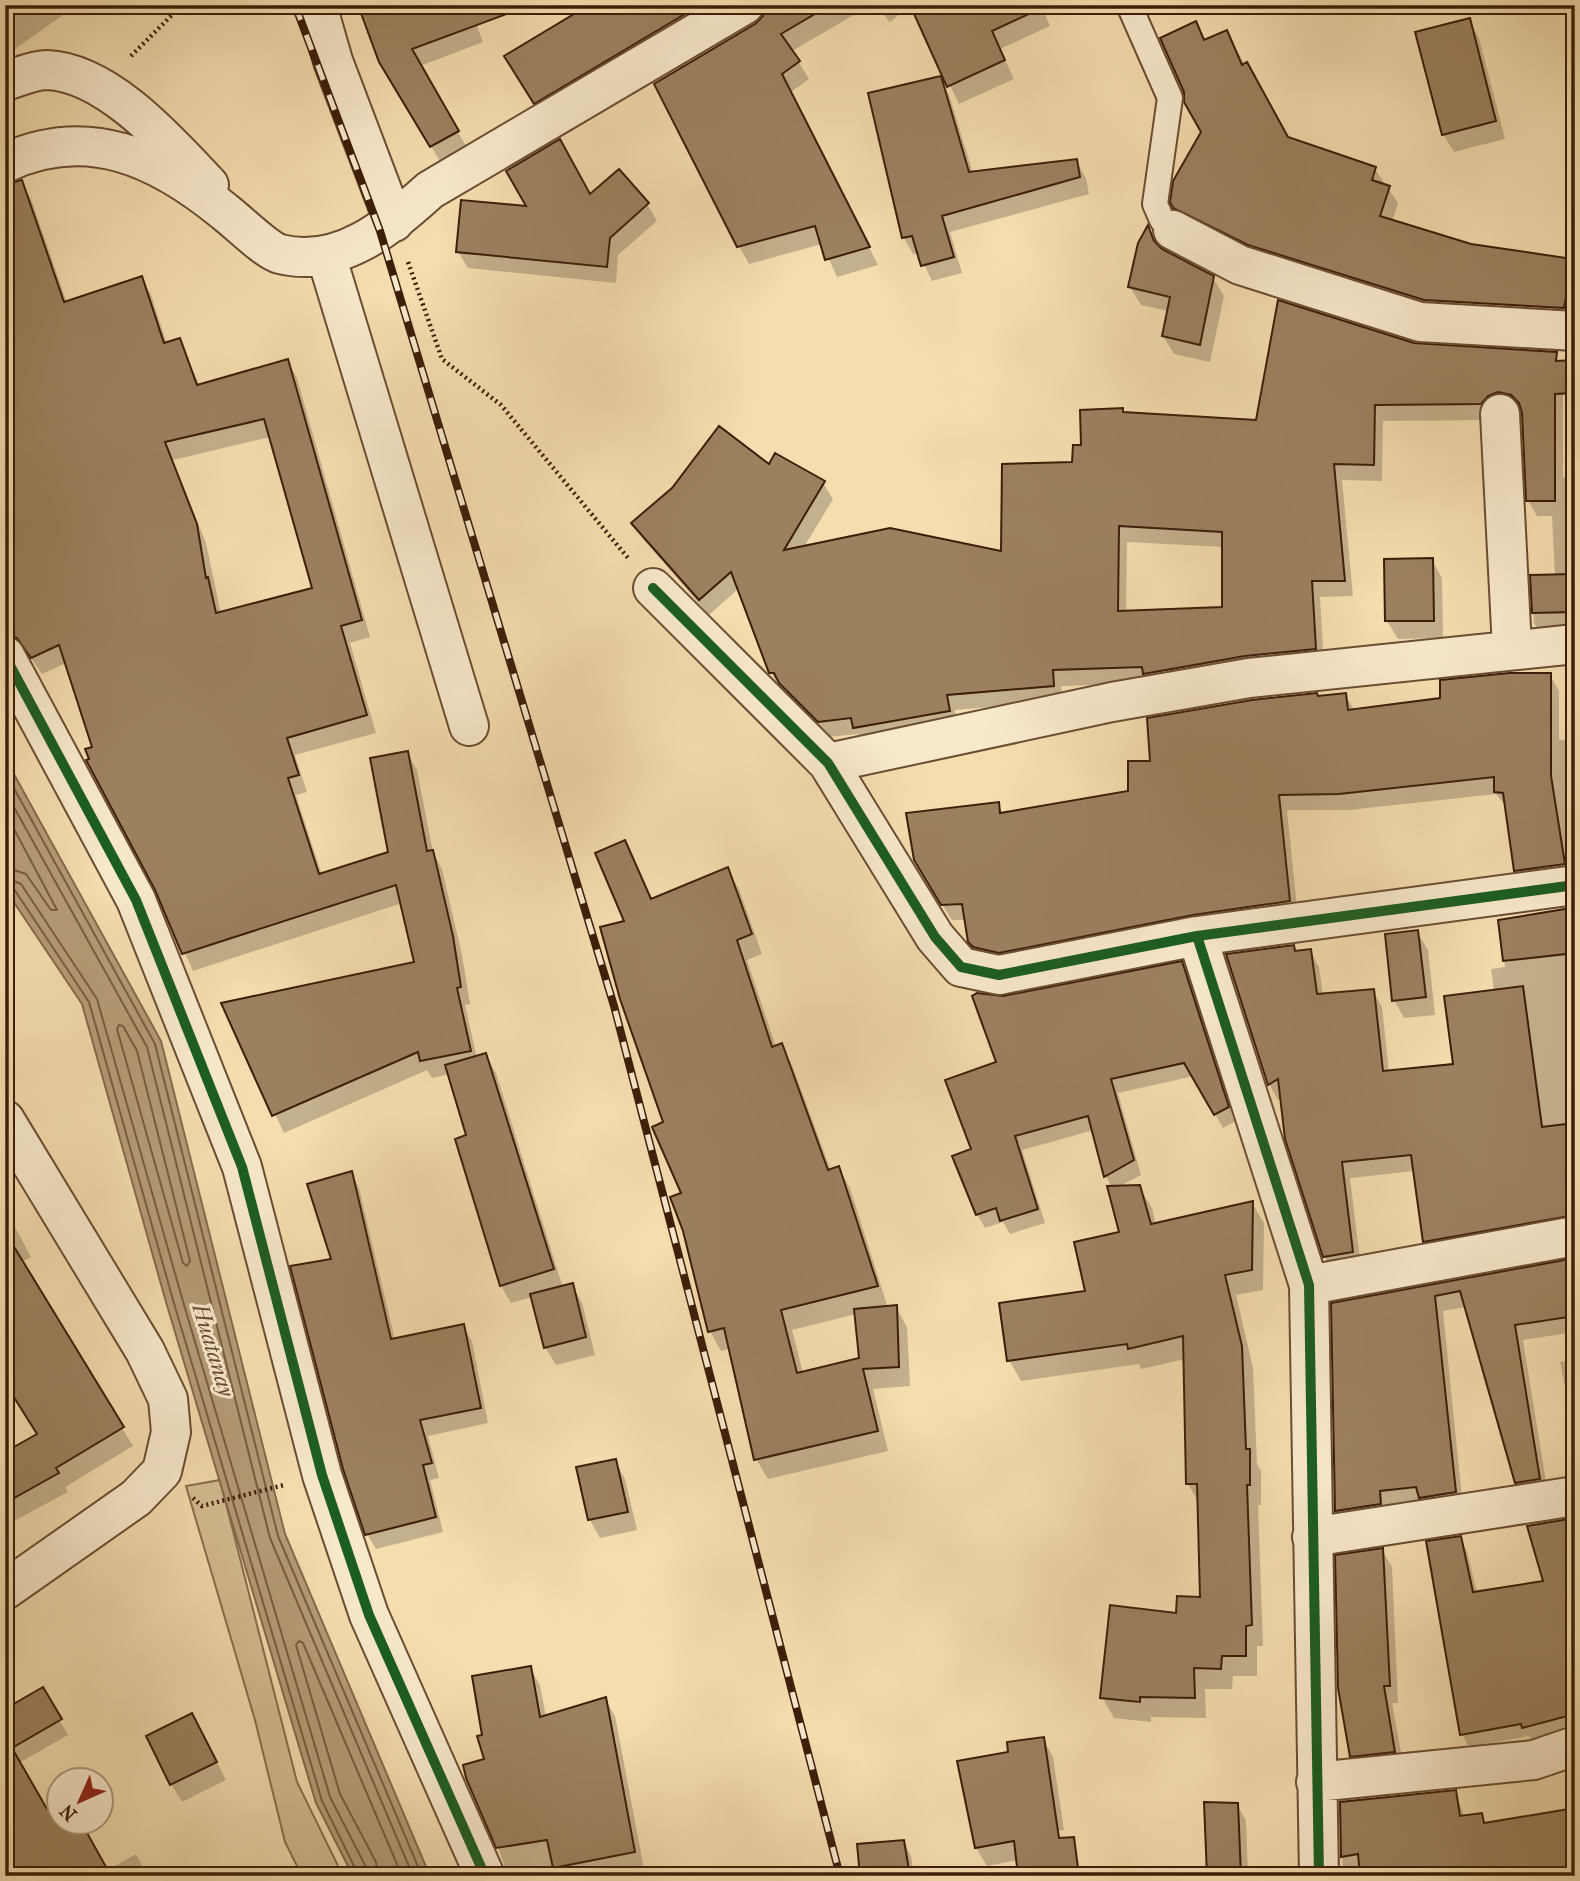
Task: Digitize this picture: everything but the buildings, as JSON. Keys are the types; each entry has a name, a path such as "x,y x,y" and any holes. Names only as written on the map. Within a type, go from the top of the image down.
{"street":[{"path":"5,163 24,154 70,144 118,151 179,181 216,204 277,253 312,258 363,240 394,222 430,190 744,5"},
{"path":"319,6 333,61 394,222"},
{"path":"5,81 48,70 80,79 133,109 277,253"},
{"path":"1173,230 1240,265 1420,322 1575,331"},
{"path":"326,255 469,726"},
{"path":"1500,414 1512,649"},
{"path":"653,588 828,763 935,937 961,967 999,975 1197,936 1575,885"},
{"path":"828,763 1112,702 1235,680 1575,644"},
{"path":"5,656 136,900 242,1167 322,1475 369,1615 485,1876"},
{"path":"1197,936 1309,1285 1319,1876"},
{"path":"5,1120 145,1351 168,1399 171,1432 162,1471 136,1498 5,1590"},
{"path":"1309,1285 1575,1236"},
{"path":"1312,1537 1575,1496"},
{"path":"1316,1783 1534,1760 1575,1746"}],"lane":[{"path":"1129,5 1170,98 1155,204 1162,219 1173,230"}],"path":[{"path":"394,222 442,359 501,405 653,588"},
{"path":"202,1506 322,1475"}],"shaded area":[{"path":"220,1480 297,1782 343,1876 302,1876 285,1842 255,1720 186,1486"}],"water":[{"name":"Huatanay","path":"5,758 161,1041 285,1534 430,1876 353,1876 316,1803 166,1302 82,1004 5,889"}],"railway":[{"path":"295,5 380,231 614,1006 840,1876"}],"cycle path":[{"path":"653,588 828,763 935,937 961,967 999,975 1197,936 1575,885"},
{"path":"5,656 136,900 242,1167 322,1475 369,1615 485,1876"},
{"path":"1197,936 1309,1285 1319,1876"}]}
